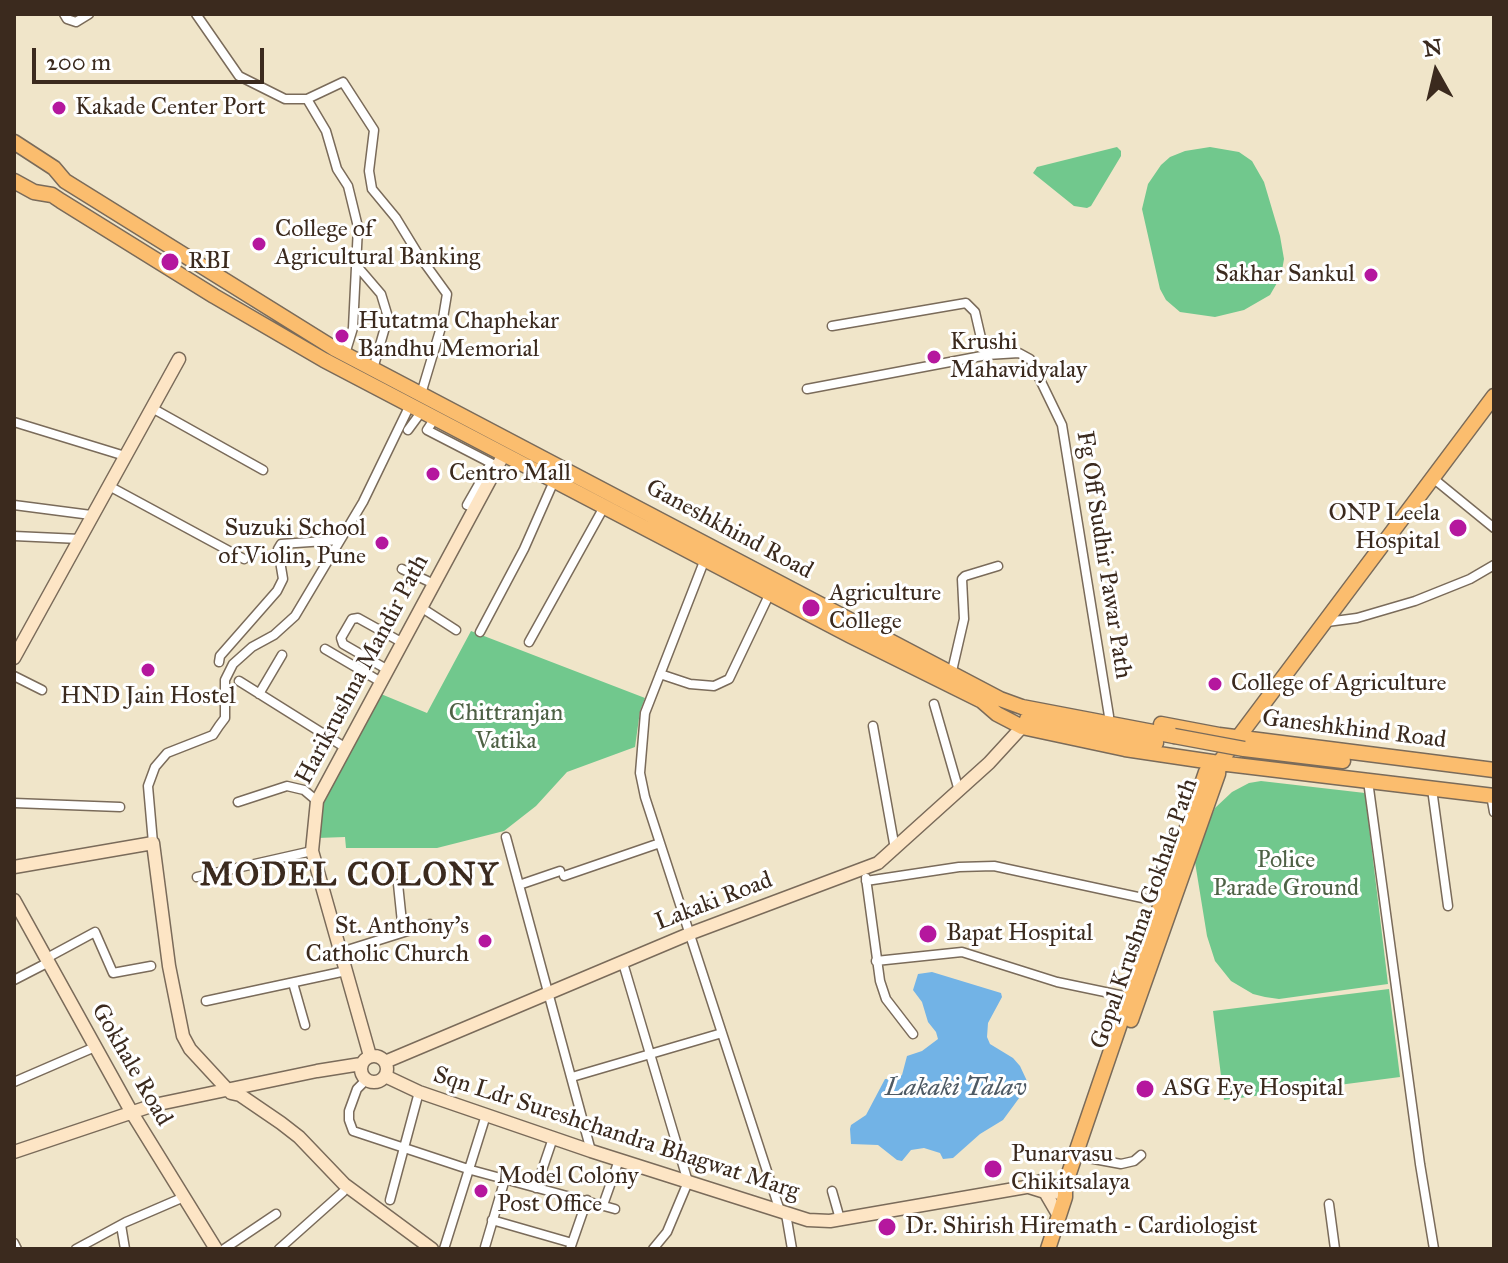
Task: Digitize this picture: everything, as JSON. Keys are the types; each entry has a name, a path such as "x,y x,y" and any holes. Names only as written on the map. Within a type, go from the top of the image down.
{"main road":[{"name":"Ganeshkhind Road","path":"14,142 54,168 65,181 422,411 770,593 983,695 1109,716 1175,741 1219,763 1432,789 1493,793"},
{"path":"14,150 65,181"},
{"path":"14,173 52,195"},
{"name":"Ganeshkhind Road","path":"14,181 34,192 52,195 226,304 373,369 952,671 983,695 997,714 1022,727 1494,770"},
{"path":"1219,763 1241,748 1326,622 1494,396"},
{"path":"983,695 1018,717 1175,741 1494,777"},
{"path":"1241,748 1493,793"},
{"name":"Gopal Krushna Gokhale Path","path":"1048,1249 1206,772 1219,763"},
{"name":"Gopal Krushna Gokhale Path","path":"1072,1178 1083,1157 1218,774 1219,763"},
{"name":"Gopal Krushna Gokhale Path","path":"1055,1249 1070,1203 1065,1197"}],"street":[{"path":"64,14 67,19 76,22 89,14"},
{"path":"196,14 239,76 285,99 307,99 343,82 374,130 369,171 372,189 396,218 447,294 442,324 421,394"},
{"path":"307,99 326,131 337,169 348,186 358,227 353,328 336,355"},
{"path":"356,265 381,294 388,317 373,369"},
{"path":"807,389 987,355 975,312 966,303 832,326"},
{"name":"Fg Off Sudhir Pawar Path","path":"987,355 1019,353 1030,359 1062,425 1109,716"},
{"path":"14,658 18,644 179,359"},
{"path":"152,408 263,470"},
{"path":"408,430 422,411"},
{"path":"422,411 427,430 491,463 467,505 475,508"},
{"path":"420,1249 343,1192 294,1142 234,1099 190,1049 183,1036 169,966 148,786 155,767 167,753 213,735 225,718 225,680 233,664 295,616 422,411"},
{"path":"14,422 125,456"},
{"name":"Harikrushna Mandir Path","path":"365,1069 346,971 312,851 317,801 504,454"},
{"path":"1434,479 1494,528"},
{"path":"480,632 524,549 554,481"},
{"path":"109,486 244,559"},
{"path":"14,505 91,515"},
{"path":"529,642 604,507"},
{"path":"14,536 80,539"},
{"path":"219,662 220,656 277,591 283,579 278,549 281,544 340,540"},
{"path":"705,559 645,713 640,773 792,1249"},
{"path":"1326,622 1357,618 1415,601 1470,579 1494,565"},
{"path":"952,671 964,619 962,579 998,566"},
{"path":"402,569 434,584"},
{"path":"660,674 690,684 714,686 729,679 770,593"},
{"path":"422,608 456,630"},
{"path":"385,676 343,644 341,638 352,619 358,618 403,643"},
{"path":"325,649 385,676"},
{"path":"260,695 282,655"},
{"path":"14,676 42,690"},
{"path":"239,681 346,748"},
{"path":"934,704 959,791"},
{"path":"873,726 895,849"},
{"name":"Lakaki Road","path":"385,1062 689,934 865,875 959,791 1022,727"},
{"path":"1368,781 1434,1249"},
{"path":"238,802 287,786 304,790 317,801"},
{"path":"1432,789 1448,906"},
{"path":"1493,793 1494,812"},
{"path":"14,803 120,807"},
{"path":"506,837 591,1151"},
{"path":"14,867 153,843"},
{"path":"519,885 660,843"},
{"path":"197,877 312,851"},
{"path":"913,1034 886,999 876,961 865,875 994,866 1161,902"},
{"path":"398,884 403,932"},
{"name":"Gokhale Road","path":"14,900 19,920 216,1249"},
{"path":"341,952 430,924"},
{"path":"14,980 95,932 113,973 151,966"},
{"path":"876,961 962,952 1057,982 1129,997"},
{"path":"623,963 688,1182 667,1232 653,1249"},
{"path":"206,1001 346,971"},
{"path":"293,983 305,1025"},
{"path":"572,1077 722,1033"},
{"path":"14,1082 95,1047"},
{"path":"365,1069 376,1082 385,1076 387,1069 385,1062 377,1056 365,1069 349,1111 353,1131 471,1170 615,1209"},
{"path":"14,1152 146,1109 156,1110 229,1091 365,1069"},
{"name":"Sqn Ldr Sureshchandra Bhagwat Marg","path":"385,1076 419,1092 591,1151 808,1220 840,1219 1026,1187 1041,1181 1072,1178"},
{"path":"229,1091 240,1095 299,1137 344,1184 432,1249"},
{"path":"390,1200 419,1092"},
{"path":"444,1249 486,1115"},
{"path":"536,1188 553,1138"},
{"path":"1083,1157 1121,1164 1134,1161 1141,1155"},
{"path":"603,1205 619,1160"},
{"path":"485,1247 505,1179"},
{"path":"1041,1181 1065,1197"},
{"path":"1026,1187 1045,1192 1059,1216"},
{"path":"832,1191 840,1219"},
{"path":"279,1249 343,1192"},
{"path":"76,1249 184,1197"},
{"path":"492,1220 571,1246 587,1200"},
{"path":"1329,1204 1335,1249"},
{"path":"224,1249 276,1214"},
{"path":"121,1225 125,1249"},
{"path":"14,1243 17,1249"}],"green space":[{"path":"1117,147 1121,156 1087,208 1074,206 1033,173 1037,167"},
{"path":"1210,147 1239,152 1252,161 1264,182 1284,259 1281,276 1270,295 1244,310 1215,317 1180,312 1166,300 1160,289 1142,209 1148,184 1161,165 1185,151"},
{"name":"Chittranjan Vatika","path":"471,631 645,698 635,747 567,772 536,806 504,831 437,848 346,848 345,837 317,838 322,804 381,694 427,713"},
{"name":"Police Parade Ground","path":"1261,781 1365,793 1388,984 1279,999 1253,994 1231,981 1215,961 1207,936 1194,856 1215,808 1232,792"},
{"path":"1389,989 1400,1077 1224,1100 1213,1011"}],"water":[{"name":"Lakaki Talav","path":"932,972 1001,993 1002,997 988,1023 987,1037 990,1044 1013,1058 1027,1081 1025,1090 1003,1120 980,1134 953,1158 943,1159 940,1153 924,1148 911,1150 902,1161 878,1145 851,1144 850,1129 866,1115 885,1079 897,1079 902,1075 907,1056 922,1051 938,1039 928,1022 922,1002 913,990 918,974"}],"place":[{"name":"Kakade Center Port","path":"59,108"},
{"name":"College of Agricultural Banking","path":"259,244"},
{"name":"RBI","path":"170,262"},
{"name":"Sakhar Sankul","path":"1371,275"},
{"name":"Hutatma Chaphekar Bandhu Memorial","path":"342,336"},
{"name":"Krushi Mahavidyalay","path":"934,357"},
{"name":"Centro Mall","path":"433,474"},
{"name":"ONP Leela Hospital","path":"1458,528"},
{"name":"Suzuki School of Violin, Pune","path":"382,543"},
{"name":"Agriculture College","path":"811,608"},
{"name":"HND Jain Hostel","path":"148,670"},
{"name":"College of Agriculture","path":"1215,684"},
{"name":"Bapat Hospital","path":"928,934"},
{"name":"St. Anthony's Catholic Church","path":"485,941"},
{"name":"ASG Eye Hospital","path":"1145,1089"},
{"name":"Punarvasu Chikitsalaya","path":"993,1169"},
{"name":"Model Colony Post Office","path":"481,1191"},
{"name":"Dr. Shirish Hiremath - Cardiologist","path":"887,1227"}],"district":[{"name":"MODEL COLONY","path":"350,877"}]}
